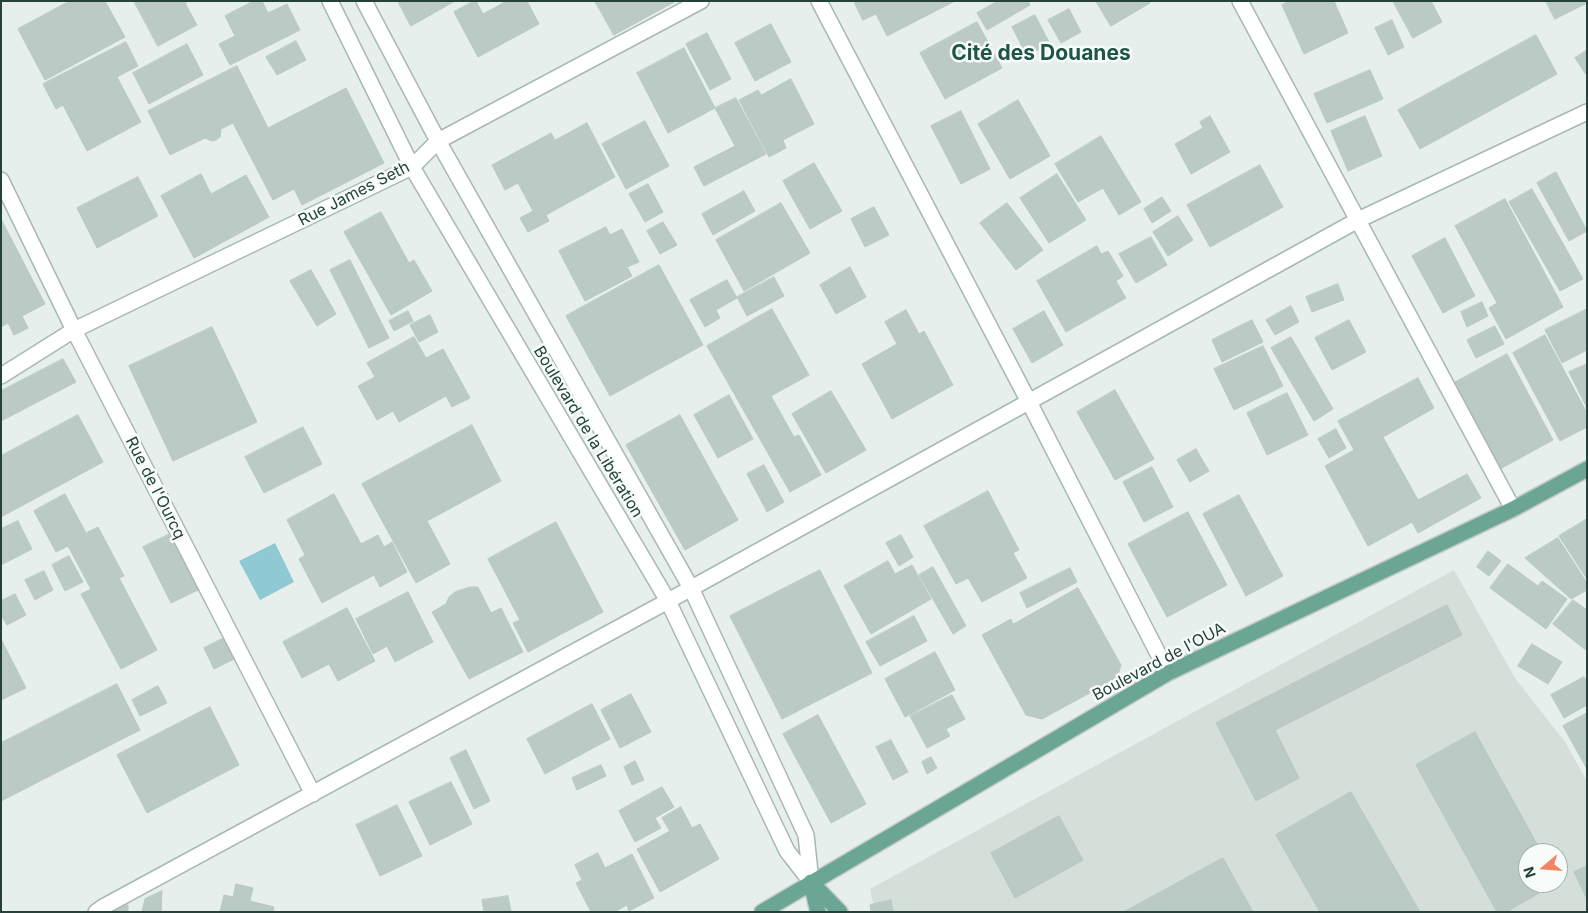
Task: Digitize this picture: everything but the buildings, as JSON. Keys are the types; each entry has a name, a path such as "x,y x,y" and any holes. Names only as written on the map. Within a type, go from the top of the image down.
{"main road":[{"name":"Boulevard de l'OUA","path":"762,912 1168,673 1513,509 1587,469"},
{"name":"Boulevard de la Libération","path":"811,882 818,912"},
{"name":"Boulevard de la Libération","path":"811,882 840,912"}],"street":[{"name":"Boulevard de la Libération","path":"330,1 412,167 668,601 787,851 811,882"},
{"name":"Boulevard de la Libération","path":"364,1 438,141 691,588 806,835 811,882"},
{"name":"Rue James Seth","path":"1,376 74,330 412,167 438,141 701,1"},
{"path":"819,1 1029,402 1168,673"},
{"path":"1240,1 1513,509"},
{"path":"96,912 668,601 1358,220 1587,112"},
{"name":"Rue de l'Ourcq","path":"1,180 74,330 313,794"}],"shaded area":[{"path":"1454,570 1515,678 1565,742 1587,781 1587,912 875,912 870,889"}],"water":[{"path":"275,543 294,582 260,600 239,561"}],"district":[{"name":"Cité des Douanes","path":"1041,54"}]}
